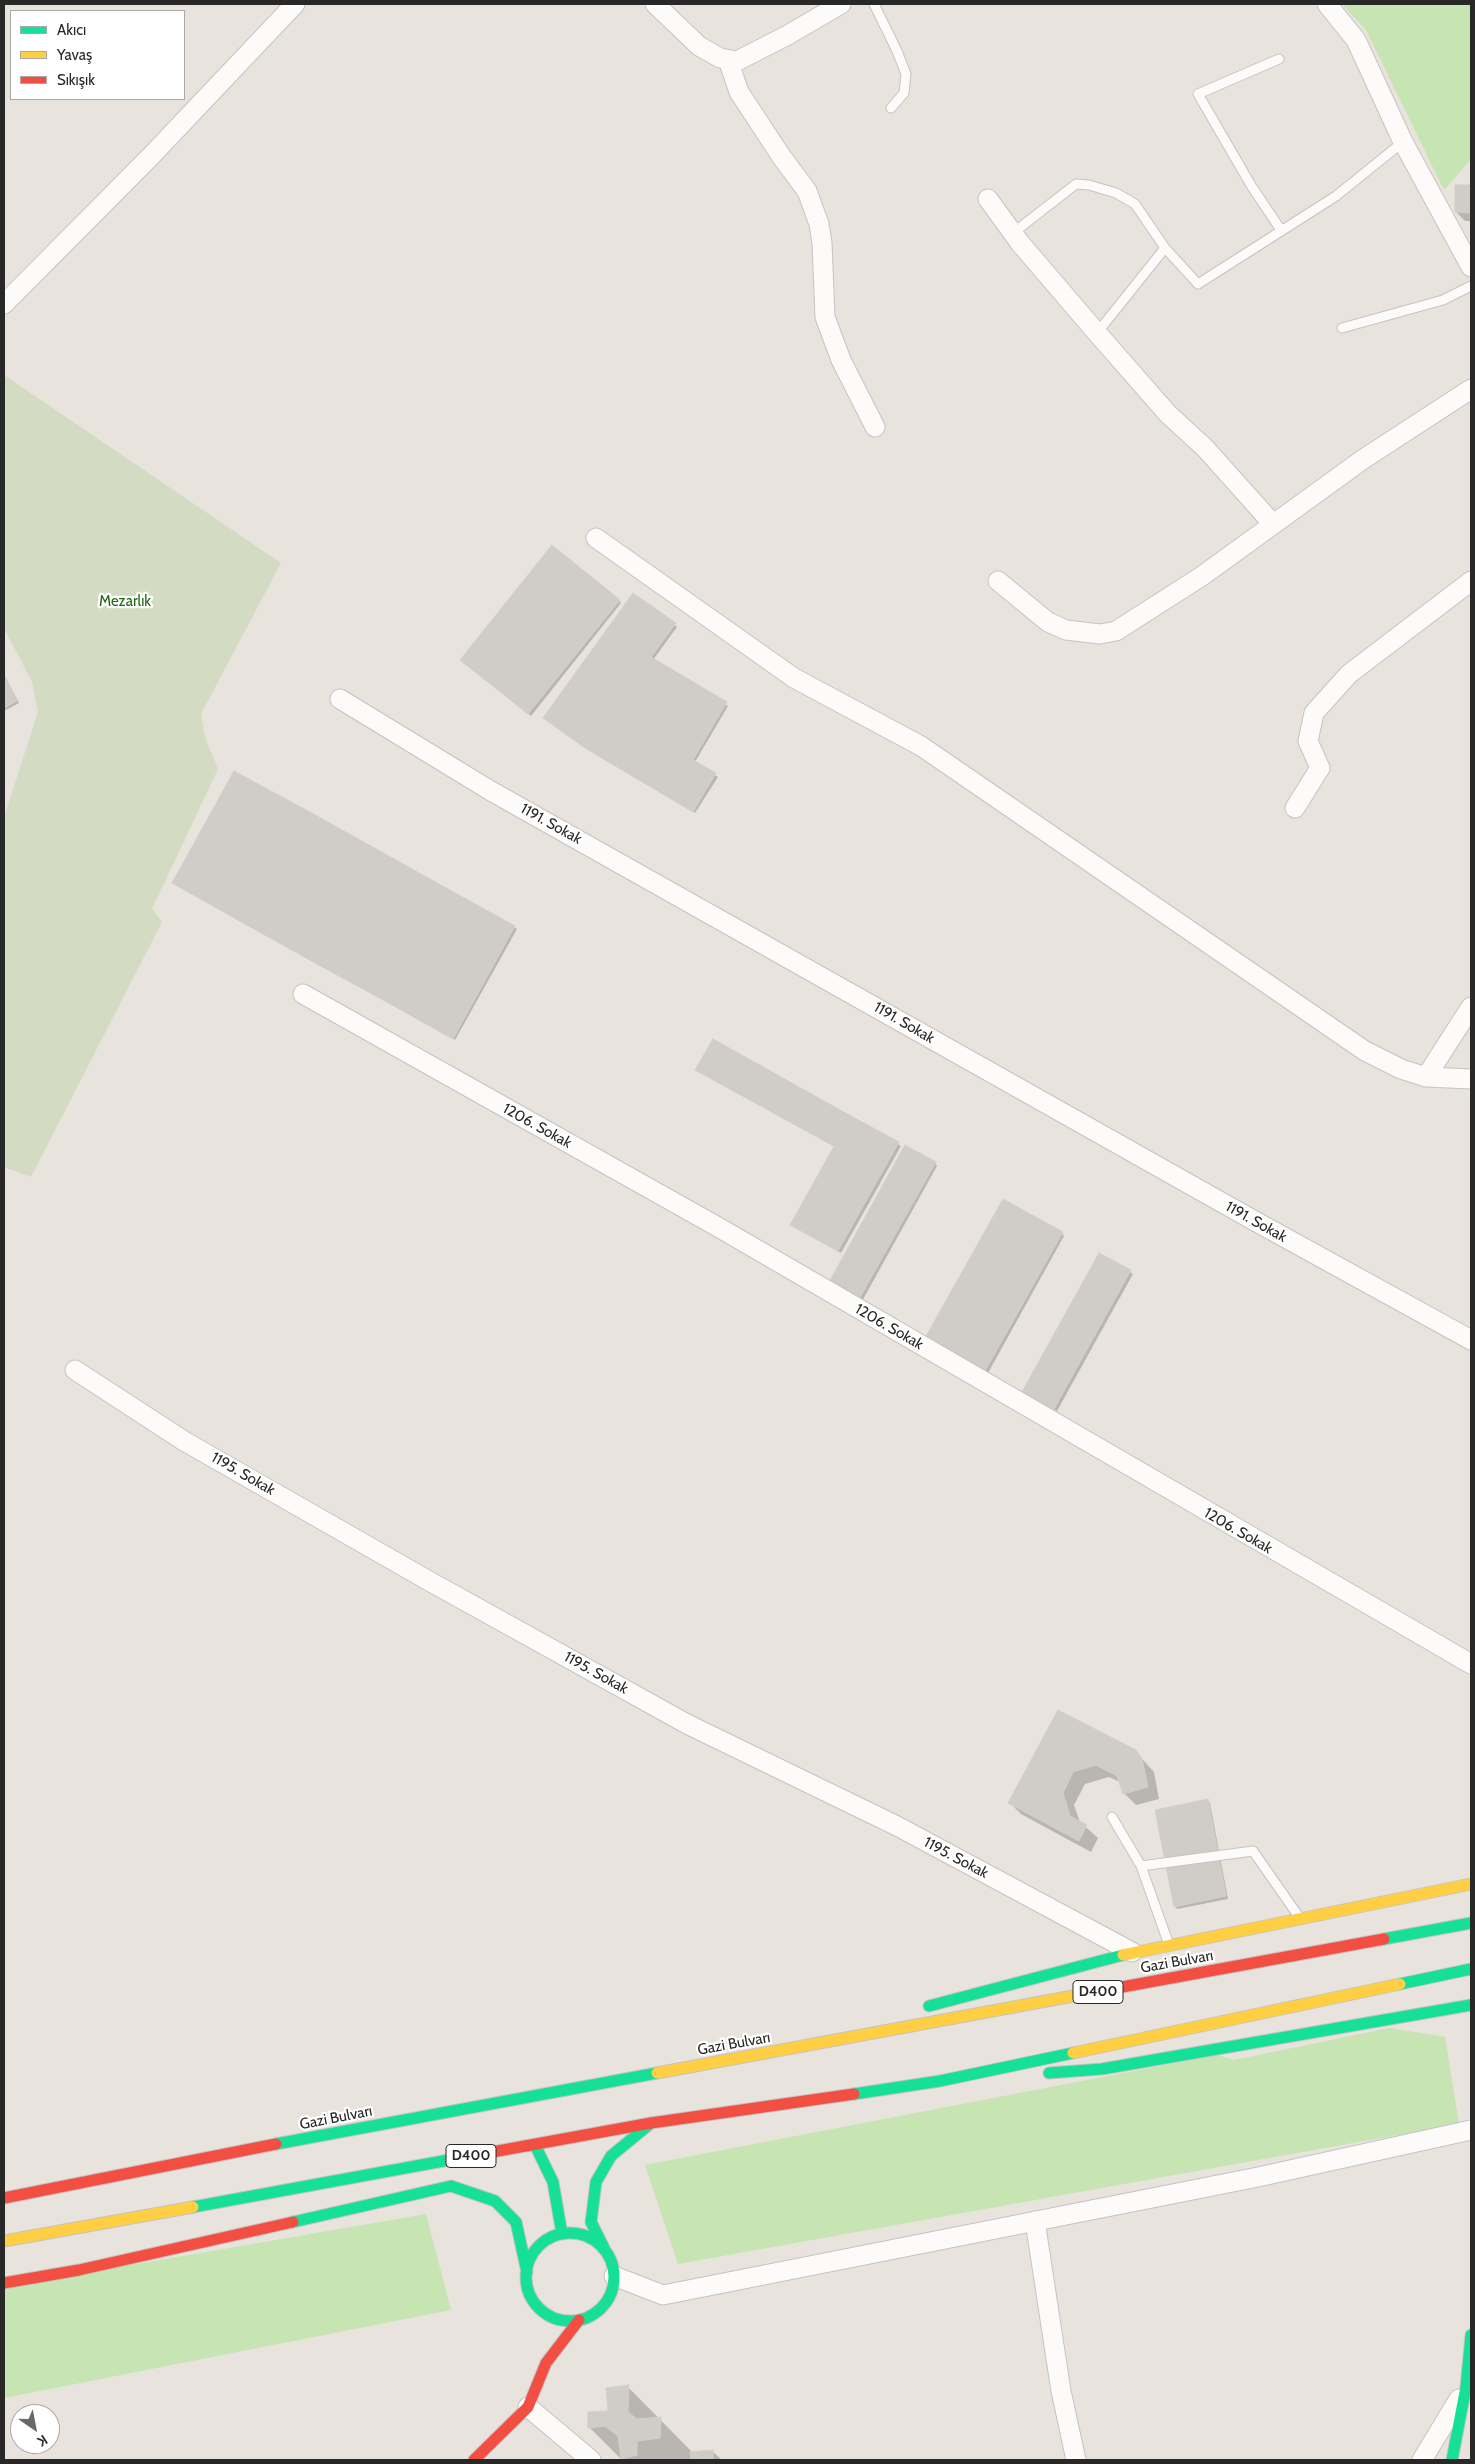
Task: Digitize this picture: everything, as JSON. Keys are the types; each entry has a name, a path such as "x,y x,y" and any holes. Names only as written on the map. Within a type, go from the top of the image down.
{"main road":[{"path":"914,2010 1132,1952 1471,1884"},
{"name":"Gazi Bulvarı","path":"4,2198 724,2061 1471,1922"},
{"name":"D400","path":"4,2241 651,2123 940,2081 1471,1969"},
{"path":"940,2081 1102,2069 1471,2004"},
{"path":"724,2061 876,2020"},
{"path":"532,2299 540,2309 552,2317 565,2321 579,2320 593,2315 604,2305 612,2291 614,2276 612,2261 591,2222 596,2182 611,2156 651,2123"},
{"path":"535,2145 553,2182 562,2234"},
{"path":"33,2179 101,2179"},
{"path":"4,2283 79,2270 451,2186 495,2200 516,2222 527,2272 527,2286 544,2329"},
{"path":"527,2272 530,2259 538,2248 549,2239 562,2234 577,2234 592,2239 604,2248"},
{"path":"474,2460 528,2407 546,2363 579,2320"},
{"path":"1452,2460 1466,2388 1471,2335"},
{"path":"546,2363 547,2345"}],"street":[{"path":"4,304 144,163 295,4"},
{"path":"655,4 699,46 720,58 737,61 841,4"},
{"path":"1327,4 1356,40 1403,142 1471,267"},
{"path":"728,60 739,92 781,156 808,191 819,224 822,243 825,318 842,360 875,427"},
{"path":"988,199 1013,233 1168,414 1206,448 1274,524"},
{"path":"998,582 1048,622 1066,630 1100,634 1116,631 1202,576 1362,460 1471,389"},
{"path":"596,538 794,678 921,746 1365,1051 1401,1070 1426,1077 1471,1079"},
{"path":"1295,808 1320,768 1308,741 1314,714 1349,674 1471,581"},
{"name":"1191. Sokak","path":"340,699 491,791 1253,1220 1471,1340"},
{"name":"1206. Sokak","path":"303,994 718,1227 1471,1664"},
{"path":"1426,1077 1471,1007"},
{"name":"1195. Sokak","path":"75,1370 184,1441 687,1724 897,1826 1132,1952"},
{"path":"614,2276 663,2295 1258,2177 1471,2130"},
{"path":"1036,2221 1061,2391 1076,2460"},
{"path":"1422,2460 1466,2388"},
{"path":"528,2407 591,2460"}],"lane":[{"path":"874,4 898,51 906,74 904,93 892,108"},
{"path":"1279,59 1198,94 1252,187 1281,230"},
{"path":"1013,233 1076,184 1089,185 1116,193 1135,204 1165,248 1198,284 1336,196 1403,142"},
{"path":"1097,333 1165,248"},
{"path":"1342,328 1435,303 1471,286"},
{"path":"1112,1817 1141,1866 1169,1945"},
{"path":"1141,1866 1254,1852 1300,1918"}],"green space":[{"path":"1342,4 1471,4 1471,159 1444,190 1366,30"},
{"name":"Mezarlık","path":"4,375 281,563 201,714 205,737 218,769 152,909 162,922 31,1177 4,1167 4,817 38,712 32,682 4,628"},
{"path":"1389,2028 1445,2037 1459,2124 678,2264 645,2165 1217,2055 1234,2060"},
{"path":"426,2214 451,2310 4,2398 4,2287"}],"building":[{"path":"1455,185 1471,185 1471,213 1455,212"},
{"path":"552,545 620,600 528,714 460,660"},
{"path":"633,593 676,623 585,748 543,718"},
{"path":"651,657 727,702 693,760 716,773 693,812 585,748"},
{"path":"4,675 17,701 4,708"},
{"path":"234,771 308,811 245,924 172,883"},
{"path":"308,811 378,850 315,963 245,924"},
{"path":"378,850 439,884 376,996 315,963"},
{"path":"439,884 515,926 453,1039 376,996"},
{"path":"713,1039 851,1116 834,1146 695,1070"},
{"path":"851,1116 899,1142 838,1251 790,1225"},
{"path":"905,1145 936,1162 858,1301 828,1284"},
{"path":"1003,1199 1063,1232 985,1371 925,1338"},
{"path":"1099,1253 1131,1270 1054,1409 1022,1392"},
{"path":"1058,1710 1136,1750 1142,1759 1148,1787 1123,1794 1117,1776 1096,1765 1073,1772 1063,1793 1070,1816 1087,1825 1079,1841 1008,1803"},
{"path":"1208,1799 1226,1896 1174,1907 1155,1810"},
{"path":"629,2385 628,2412 637,2419 661,2417 660,2438 637,2441 637,2455 621,2459 618,2436 605,2426 588,2428 588,2412 608,2411 606,2388"},
{"path":"713,2450 713,2460 691,2460 690,2452"}],"traffic: fast":[{"path":"1384,1939 1471,1923"},
{"path":"929,2006 1123,1955"},
{"path":"1400,1984 1471,1969"},
{"path":"1049,2073 1102,2069 1471,2005"},
{"path":"854,2094 940,2081 1073,2053"},
{"path":"276,2144 657,2073"},
{"path":"604,2248 591,2222 596,2182 611,2156 651,2123"},
{"path":"535,2145 553,2182 562,2234"},
{"path":"193,2207 476,2155"},
{"path":"293,2222 451,2186 495,2201 516,2222 527,2272"},
{"path":"570,2233 587,2237 601,2246 610,2260 614,2277 610,2294 601,2308 587,2317 570,2321 553,2317 539,2308 530,2294 526,2277 530,2260 539,2246 553,2237 570,2233"},
{"path":"1452,2460 1466,2387 1471,2335"}],"traffic: slow":[{"path":"1123,1955 1471,1884"},
{"path":"1073,2053 1400,1984"},
{"path":"657,2073 1084,1994"},
{"path":"4,2241 193,2207"}],"traffic: jam":[{"path":"1084,1994 1384,1939"},
{"path":"476,2155 651,2123 854,2094"},
{"path":"4,2198 276,2144"},
{"path":"4,2283 79,2270 293,2222"},
{"path":"474,2460 528,2407 546,2363 579,2320"}]}
